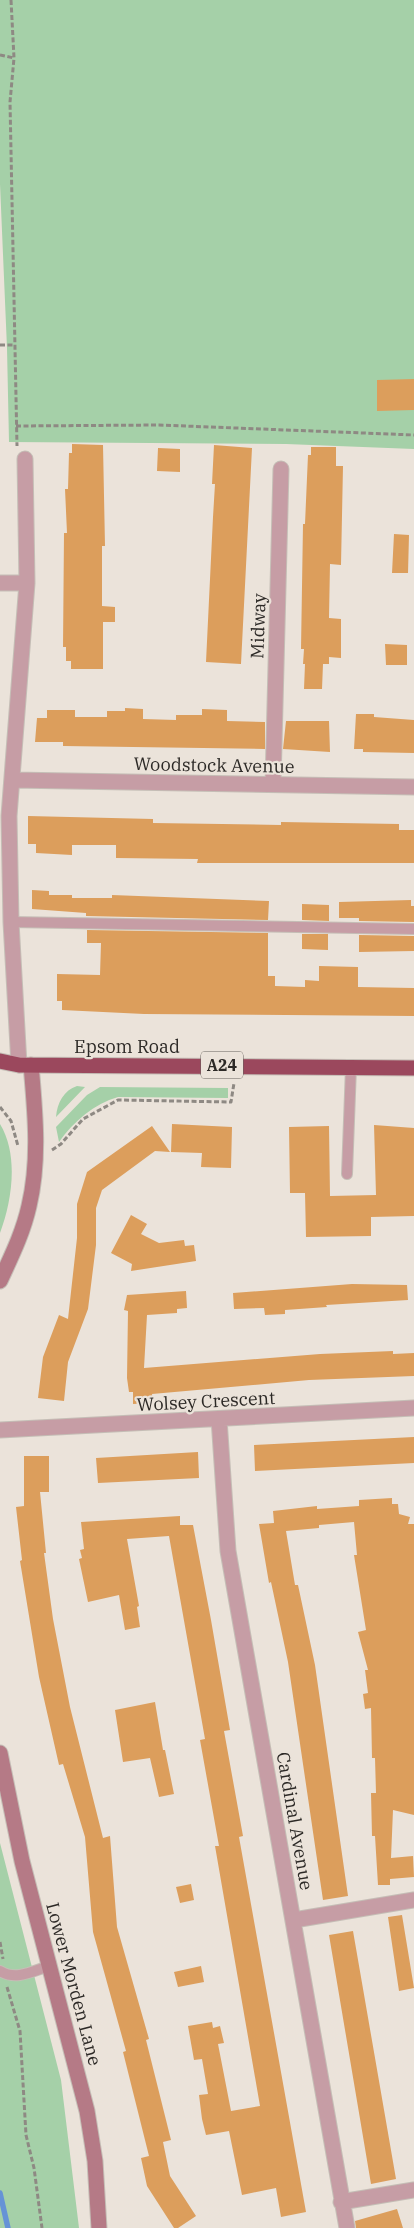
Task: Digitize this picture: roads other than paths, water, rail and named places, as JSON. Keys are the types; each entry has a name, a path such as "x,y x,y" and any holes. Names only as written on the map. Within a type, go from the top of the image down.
{"highway":[{"name":"Epsom Road","path":"0,1061 25,1065 351,1066 414,1068"},
{"name":"Epsom Road","path":"0,1072 25,1065"}],"street":[{"path":"0,1281 22,1232 32,1188 35,1121 25,1065 11,922 4,816 13,780 27,583 25,459"},
{"name":"Midway","path":"273,784 281,469"},
{"path":"0,583 27,583"},
{"name":"Woodstock Avenue","path":"13,780 414,788"},
{"name":"Wolsey Crescent","path":"0,1430 414,1408"},
{"name":"Cardinal Avenue","path":"219,1419 226,1539 294,1920 346,2228"},
{"name":"Lower Morden Lane","path":"0,1753 22,1861 88,2110 95,2161 99,2228"},
{"path":"294,1920 414,1900"},
{"path":"341,2202 414,2190"}],"lane":[{"path":"11,922 414,929"},
{"path":"347,1174 351,1066"},
{"path":"3,1973 25,1974 49,1966"}],"waterway":[{"path":"0,2193 8,2228"}]}
